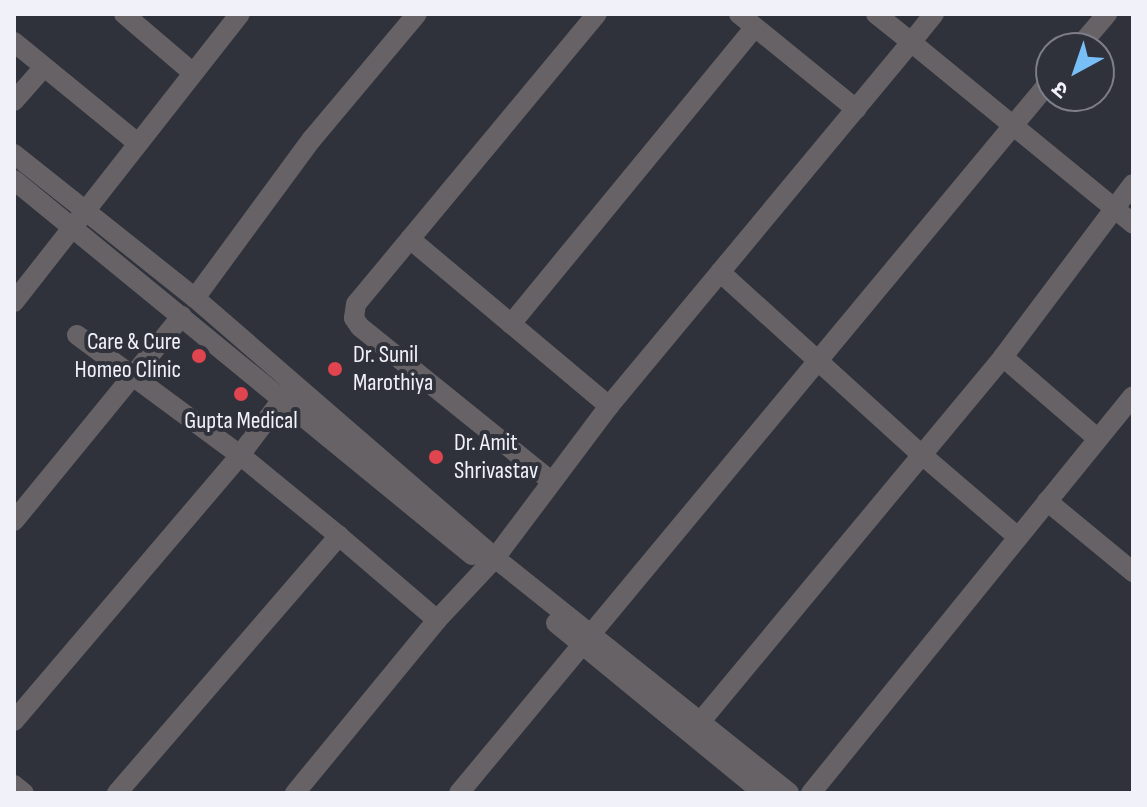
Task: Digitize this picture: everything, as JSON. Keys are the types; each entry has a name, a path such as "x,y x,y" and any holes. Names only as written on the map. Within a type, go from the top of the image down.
{"street":[{"path":"124,14 192,72"},
{"path":"14,302 136,142 240,14"},
{"path":"195,298 312,139 417,14"},
{"path":"551,481 360,327 354,318 356,304 597,14"},
{"path":"876,14 1133,224"},
{"path":"295,793 437,620 491,562 609,406 934,14"},
{"path":"1092,32 1107,14"},
{"path":"511,324 747,20 856,109"},
{"path":"14,42 136,142"},
{"path":"14,101 44,67"},
{"path":"459,793 1035,98"},
{"path":"14,154 195,298 288,391"},
{"path":"14,180 182,316 288,391 586,639 763,793"},
{"path":"701,721 1003,357 1133,184"},
{"path":"410,239 609,406"},
{"path":"720,272 921,454 1018,537"},
{"path":"14,521 182,316"},
{"path":"77,335 240,455 437,620"},
{"path":"1003,357 1098,439"},
{"path":"14,721 240,455 288,391"},
{"path":"811,793 1133,396"},
{"path":"1047,501 1133,572"},
{"path":"117,793 339,536"},
{"path":"586,639 701,721 789,793"},
{"path":"14,785 24,793"}],"place":[{"name":"Care & Cure Homeo Clinic","path":"199,356"},
{"name":"Dr. Sunil Marothiya","path":"335,369"},
{"name":"Gupta Medical","path":"241,394"},
{"name":"Dr. Amit Shrivastav","path":"436,457"}]}
